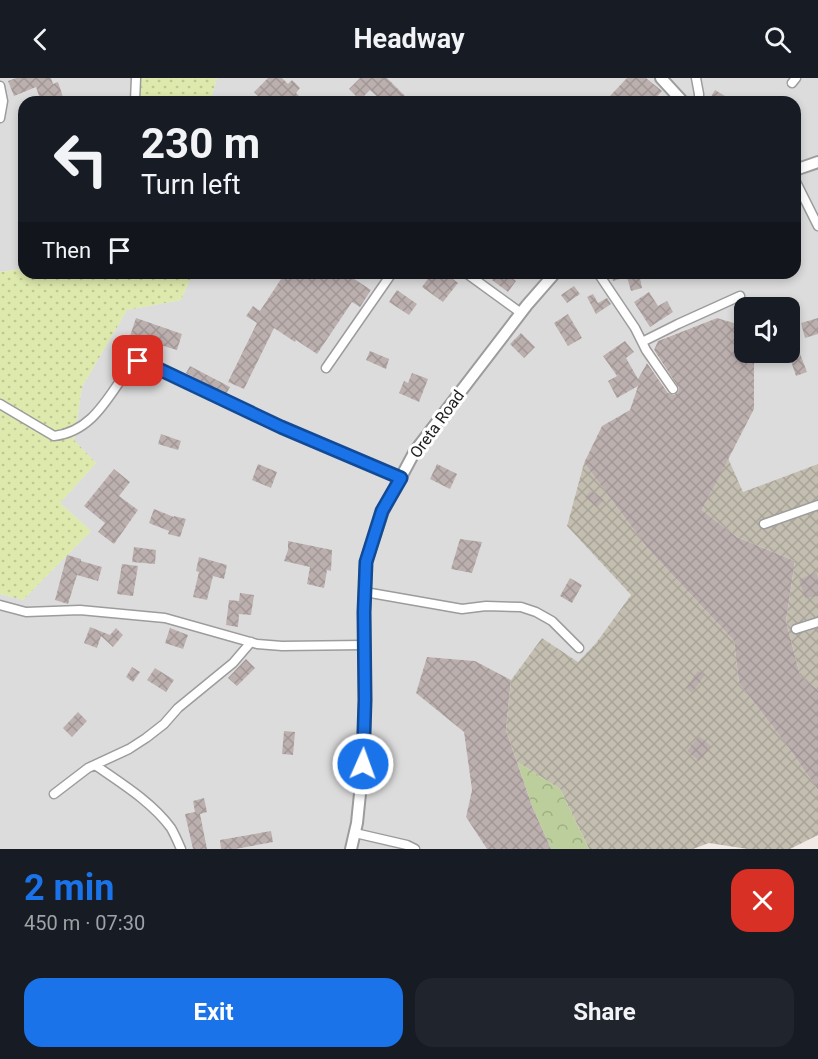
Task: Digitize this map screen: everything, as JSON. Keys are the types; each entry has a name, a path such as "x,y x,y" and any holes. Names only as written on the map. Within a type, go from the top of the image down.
{"street":[{"path":"135,96 136,78"},
{"path":"661,78 678,96"},
{"path":"696,78 699,96"},
{"path":"0,86 3,101 0,118"},
{"path":"801,168 818,162"},
{"path":"801,192 818,226"},
{"path":"326,368 389,279"},
{"path":"474,279 521,313"},
{"name":"Oreta Road","path":"351,849 363,764 366,562 382,511 415,451 550,279"},
{"path":"601,279 673,389"},
{"path":"642,342 740,296"},
{"path":"0,404 54,436 63,435 76,430 93,418 134,362 144,362 281,427 401,478"},
{"path":"764,524 818,505"},
{"path":"365,592 462,609 486,606 521,607 552,621 579,648"},
{"path":"0,605 26,612 80,610 165,618 251,642 282,646 364,645"},
{"path":"796,629 818,622"},
{"path":"54,794 88,768 129,749 146,738 164,724 178,708 233,663 251,642"},
{"path":"95,765 153,809 176,835 181,849"},
{"path":"355,833 407,845 415,849"}],"shaded area":[{"path":"0,78 138,78 133,96 18,96 18,270 0,272"},
{"path":"217,78 818,78 818,464 743,493 728,458 754,409 754,363 800,363 800,297 734,297 734,323 717,318 659,340 643,370 630,410 602,426 584,463 567,526 631,595 596,643 578,662 542,638 511,680 475,661 427,657 417,693 464,732 472,790 466,817 487,849 0,849 0,594 23,600 91,531 60,503 96,463 74,440 82,387 127,310 181,300 190,279 801,279 801,96 212,96"},
{"path":"728,458 743,492 818,464 818,690 800,675 786,621 795,561 737,537 702,510"},
{"path":"584,463 648,549 734,641 739,683 818,790 818,835 790,849 748,849 709,843 693,849 589,849 560,789 517,762 506,730 511,680 542,638 578,662 596,643 631,595 567,526"}],"green space":[{"path":"138,78 217,78 212,96 133,96"},
{"path":"18,270 18,279 190,279 181,300 127,310 82,387 74,440 96,463 60,503 91,531 23,600 0,594 0,272"},
{"path":"517,762 560,789 589,849 551,849 532,806"}],"building":[{"path":"16,78 51,78 53,84 58,82 63,96 39,96 36,87 14,96 8,81"},
{"path":"268,78 282,78 288,84 292,80 300,88 296,93 299,96 258,96 254,92"},
{"path":"360,78 387,78 405,96 376,96 370,90 364,96 356,96 349,89"},
{"path":"627,78 646,78 662,91 657,96 610,96"},
{"path":"715,90 725,96 712,96"},
{"path":"281,279 354,279 371,290 360,307 352,302 317,354 274,328 244,389 228,382 257,323 246,316 253,306 260,311"},
{"path":"428,279 453,279 458,283 443,302 422,287"},
{"path":"513,279 516,281 508,292 492,280"},
{"path":"628,279 640,279 642,288 631,291"},
{"path":"574,286 580,294 567,303 561,295"},
{"path":"397,290 417,304 409,315 389,302"},
{"path":"649,292 658,306 667,301 673,312 650,327 634,302"},
{"path":"593,294 598,303 607,298 611,304 596,314 587,297"},
{"path":"568,314 582,338 568,346 554,323"},
{"path":"136,318 182,334 177,350 130,336"},
{"path":"717,318 734,323 734,363 754,363 754,409 702,510 737,537 795,561 786,621 800,675 818,690 818,790 739,683 734,641 648,549 584,463 602,426 630,410 638,386 617,398 608,381 617,376 603,356 625,341 634,352 626,358 638,379 647,363 668,393 674,395 678,392 679,388 654,350 658,341"},
{"path":"818,318 818,334 805,338 801,323"},
{"path":"521,333 535,347 524,358 510,344"},
{"path":"370,351 389,359 386,369 366,360"},
{"path":"800,354 807,372 796,376 792,363 800,363"},
{"path":"190,366 230,387 226,394 186,373"},
{"path":"412,373 428,379 419,402 399,393 404,381 408,383"},
{"path":"161,434 181,441 178,450 158,444"},
{"path":"258,464 277,472 271,488 252,480"},
{"path":"437,464 457,474 450,489 430,479"},
{"path":"114,469 130,482 119,496 138,510 114,544 98,532 105,523 84,506"},
{"path":"591,491 604,500 597,507 585,497"},
{"path":"154,509 186,519 180,537 168,534 169,531 149,523"},
{"path":"460,539 482,542 472,573 451,569"},
{"path":"288,541 332,550 331,571 327,570 324,588 307,584 310,567 284,561"},
{"path":"134,547 156,550 155,564 132,562"},
{"path":"67,555 102,567 98,581 77,575 68,604 55,600"},
{"path":"199,557 227,565 224,579 213,576 207,600 193,597 199,572 196,571"},
{"path":"122,564 138,566 133,596 117,594"},
{"path":"816,572 818,596 805,598 799,580"},
{"path":"570,578 582,585 572,603 560,596"},
{"path":"240,593 254,595 251,615 239,614 238,627 226,625 229,600 239,601"},
{"path":"90,627 110,635 116,628 123,635 113,647 101,636 97,648 84,643"},
{"path":"170,628 188,635 183,649 165,643"},
{"path":"427,657 475,661 511,680 506,730 532,806 551,849 487,849 466,817 472,790 464,732 416,693"},
{"path":"246,659 255,668 237,686 228,678"},
{"path":"132,667 140,672 133,682 126,677"},
{"path":"155,668 174,680 166,692 147,680"},
{"path":"698,671 705,675 692,693 686,688"},
{"path":"78,712 87,721 72,737 63,728"},
{"path":"284,731 295,732 293,755 282,754"},
{"path":"699,736 711,746 699,761 687,751"},
{"path":"204,798 207,812 200,814 207,849 193,849 185,814 195,812 193,801"},
{"path":"271,831 273,842 235,849 221,849 220,840"}],"route":[{"path":"138,361 281,427 401,478 382,511 366,562 363,764"}]}
